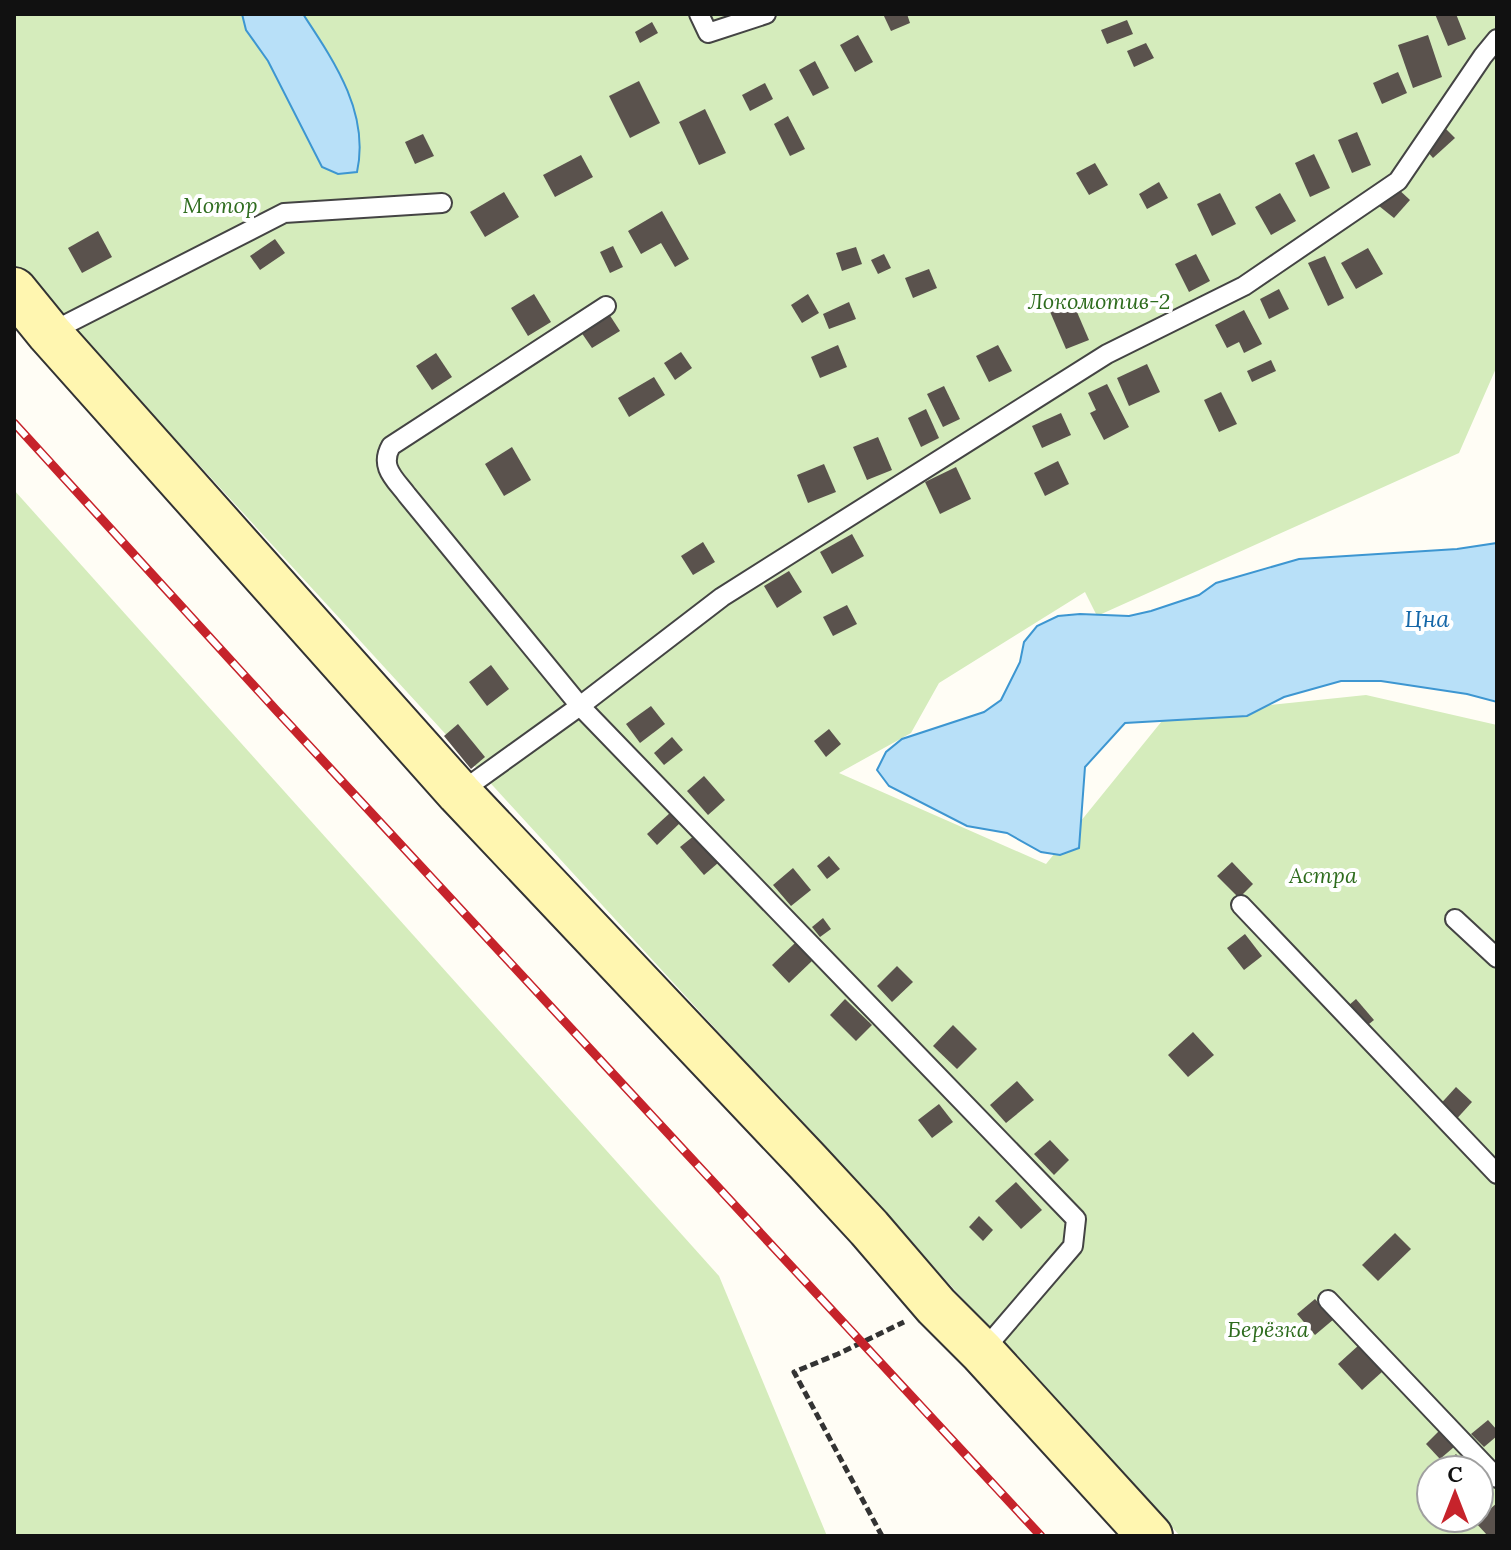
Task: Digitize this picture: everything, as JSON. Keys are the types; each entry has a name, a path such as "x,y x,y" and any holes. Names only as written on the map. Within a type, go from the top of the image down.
{"street":[{"path":"14,290 459,793 808,1162 936,1306 1150,1536"}],"lane":[{"path":"699,14 708,33 766,14"},
{"path":"459,793 580,706 722,597 1107,354 1244,286 1398,181 1497,39"},
{"path":"49,333 284,213 442,203"},
{"path":"606,306 391,446 386,459 390,473 580,706 1076,1219 1073,1246 982,1352"},
{"path":"1241,905 1497,1174"},
{"path":"1455,919 1497,958"},
{"path":"1328,1300 1497,1478"}],"path":[{"path":"882,1536 794,1372 936,1306"}],"green space":[{"path":"14,14 1497,14 1497,366 1459,453 1097,616 1085,592 939,683 911,733 839,773 1046,864 1166,716 1366,695 1497,725 1497,1536 1180,1536 190,455 14,268"},
{"path":"14,490 719,1276 827,1536 14,1536"}],"water":[{"path":"242,14 303,14 337,69 354,108 360,150 357,172 338,174 322,167 268,61 246,30"},
{"name":"Цна","path":"1497,543 1497,702 1467,694 1381,681 1341,681 1284,697 1247,716 1125,723 1085,767 1079,848 1060,855 1041,852 1007,833 967,826 889,786 877,770 886,752 902,739 984,712 1001,700 1020,662 1024,642 1037,626 1058,616 1129,616 1151,611 1199,595 1216,583 1299,559 1457,549"}],"building":[{"path":"883,14 907,14 910,23 891,31"},
{"path":"1435,14 1456,14 1466,39 1448,46"},
{"path":"1127,20 1133,34 1107,44 1101,30"},
{"path":"652,22 658,33 640,43 635,32"},
{"path":"858,35 873,62 855,72 840,45"},
{"path":"1428,35 1442,77 1413,88 1398,45"},
{"path":"1146,43 1154,58 1134,67 1127,51"},
{"path":"815,61 829,88 813,96 799,70"},
{"path":"1398,72 1407,93 1382,104 1373,83"},
{"path":"639,81 660,123 630,138 609,96"},
{"path":"765,83 773,99 750,111 742,95"},
{"path":"705,109 726,153 699,165 679,122"},
{"path":"788,116 805,149 790,156 774,124"},
{"path":"1440,123 1455,138 1433,158 1419,142"},
{"path":"1357,132 1371,165 1352,173 1338,140"},
{"path":"423,134 434,156 415,164 405,142"},
{"path":"1314,154 1330,188 1310,197 1295,163"},
{"path":"581,155 593,177 555,197 543,175"},
{"path":"1095,163 1108,185 1089,195 1076,173"},
{"path":"1159,182 1168,198 1147,209 1139,194"},
{"path":"1396,187 1410,200 1394,218 1379,206"},
{"path":"504,192 519,217 485,237 470,212"},
{"path":"1220,193 1236,224 1212,236 1197,204"},
{"path":"1280,193 1296,221 1271,235 1255,207"},
{"path":"662,211 689,259 675,267 661,243 641,254 628,231"},
{"path":"98,231 112,257 82,273 68,248"},
{"path":"275,239 285,253 260,270 250,256"},
{"path":"613,246 623,267 610,273 600,252"},
{"path":"856,247 862,264 842,271 836,253"},
{"path":"1368,248 1383,274 1356,289 1341,263"},
{"path":"884,254 891,268 878,274 871,260"},
{"path":"1196,254 1210,281 1189,292 1175,264"},
{"path":"1325,256 1344,298 1328,306 1308,263"},
{"path":"929,269 937,288 913,298 905,278"},
{"path":"1279,289 1289,309 1269,319 1260,299"},
{"path":"534,294 551,322 528,336 511,308"},
{"path":"808,294 819,313 802,323 791,305"},
{"path":"1071,298 1089,340 1066,349 1048,307"},
{"path":"849,302 856,319 829,329 823,314"},
{"path":"1244,310 1262,344 1244,353 1239,342 1227,348 1215,325"},
{"path":"609,314 620,331 592,348 581,332"},
{"path":"838,345 847,367 820,378 811,357"},
{"path":"998,345 1012,371 989,382 976,356"},
{"path":"681,352 692,368 675,380 664,363"},
{"path":"436,353 452,377 432,390 416,366"},
{"path":"1271,360 1276,371 1252,382 1247,371"},
{"path":"1147,364 1160,392 1129,406 1117,378"},
{"path":"654,377 665,395 629,417 618,398"},
{"path":"1107,384 1129,427 1104,440 1090,413 1096,410 1088,393"},
{"path":"944,386 960,419 943,427 927,394"},
{"path":"1221,392 1237,424 1219,432 1204,400"},
{"path":"926,409 939,438 921,447 908,418"},
{"path":"1061,413 1071,435 1042,448 1032,426"},
{"path":"878,437 892,470 867,480 853,447"},
{"path":"512,447 531,480 504,496 485,464"},
{"path":"1058,461 1069,484 1045,496 1034,473"},
{"path":"824,464 836,492 808,503 797,475"},
{"path":"956,467 971,499 940,514 925,482"},
{"path":"852,534 864,556 832,574 820,552"},
{"path":"703,542 715,562 693,575 681,556"},
{"path":"789,571 802,592 777,608 764,586"},
{"path":"847,605 857,624 833,636 823,617"},
{"path":"491,665 509,689 487,706 469,682"},
{"path":"651,706 665,724 640,743 626,724"},
{"path":"458,724 485,757 471,769 444,736"},
{"path":"829,729 841,744 826,757 814,741"},
{"path":"672,737 683,750 664,765 654,753"},
{"path":"704,776 725,800 708,815 687,791"},
{"path":"671,812 681,822 657,845 647,834"},
{"path":"695,835 718,863 704,875 680,847"},
{"path":"829,856 840,869 827,879 817,866"},
{"path":"1232,862 1253,884 1239,898 1217,876"},
{"path":"793,868 811,890 791,906 773,885"},
{"path":"823,918 831,929 820,937 812,927"},
{"path":"1245,934 1262,956 1244,970 1227,948"},
{"path":"795,943 813,960 789,983 772,965"},
{"path":"897,966 913,982 892,1002 877,986"},
{"path":"845,999 872,1025 856,1041 830,1015"},
{"path":"1356,999 1374,1020 1359,1032 1341,1012"},
{"path":"953,1025 977,1049 957,1069 933,1046"},
{"path":"1193,1032 1214,1055 1188,1077 1168,1055"},
{"path":"1017,1081 1034,1100 1006,1123 990,1105"},
{"path":"1456,1087 1472,1102 1452,1124 1436,1109"},
{"path":"939,1104 953,1122 932,1138 918,1120"},
{"path":"1050,1140 1069,1160 1054,1175 1034,1154"},
{"path":"1016,1182 1042,1210 1021,1229 995,1201"},
{"path":"979,1216 993,1230 983,1241 969,1227"},
{"path":"1395,1233 1411,1249 1378,1281 1362,1265"},
{"path":"1315,1299 1334,1319 1315,1335 1297,1314"},
{"path":"1359,1345 1383,1371 1362,1390 1338,1364"},
{"path":"1488,1420 1497,1430 1497,1436 1484,1447 1471,1434"},
{"path":"1439,1431 1454,1447 1446,1454 1435,1454 1426,1444"},
{"path":"1497,1503 1497,1533 1494,1536 1488,1536 1486,1534 1495,1534"}],"railway":[{"path":"14,423 1041,1536"}],"park label":[{"name":"Мотор","path":"220,205"},
{"name":"Локомотив-2","path":"1099,301"},
{"name":"Астра","path":"1323,875"},
{"name":"Берёзка","path":"1268,1329"}]}
